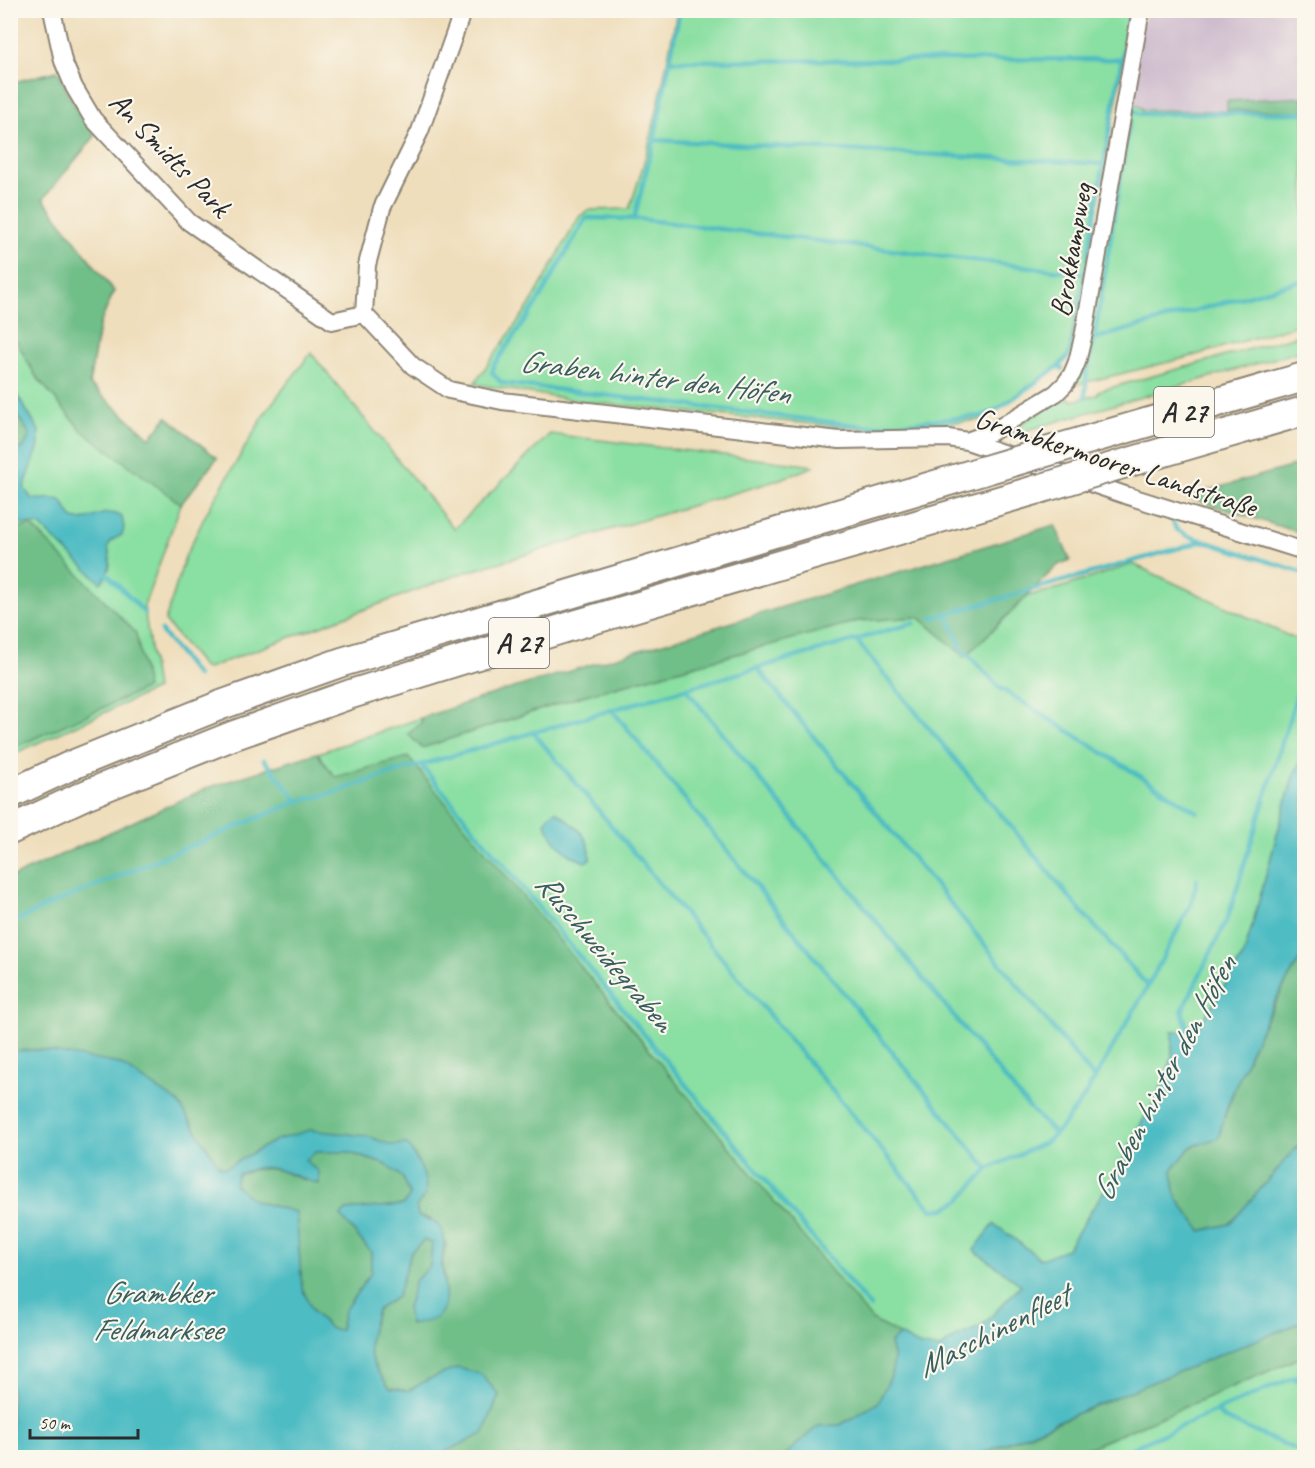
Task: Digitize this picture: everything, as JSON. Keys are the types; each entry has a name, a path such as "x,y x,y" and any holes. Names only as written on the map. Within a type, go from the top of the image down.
{"highway":[{"name":"A 27","path":"10,794 72,765 168,726 342,662 1305,377"},
{"name":"A 27","path":"10,830 85,795 232,736 351,694 578,624 1305,411"}],"street":[{"name":"An Smidts Park","path":"52,10 63,61 74,87 93,119 189,222 332,321 364,314"},
{"path":"364,314 367,265 382,208 420,131 463,10"},
{"name":"Brokkampweg","path":"967,441 992,432 1056,393 1065,384 1077,362 1141,10"},
{"name":"Grambkermoorer Landstraße","path":"364,314 413,366 449,390 470,396 839,440 948,438 967,441 1125,495 1305,551"}],"shaded area":[{"path":"1146,11 1304,11 1304,97 1227,101 1227,110 1142,110 1127,105"}],"green space":[{"path":"677,11 1134,11 1067,359 981,420 872,430 586,402 474,384 531,303 579,217 588,210 629,209 651,136"},
{"path":"58,71 69,96 95,136 43,199 114,291 99,326 89,384 150,438 167,417 217,458 181,504 144,606 156,689 11,755 11,83"},
{"path":"58,71 69,96 95,136 43,199 114,291 99,326 89,384 150,438 167,417 217,458 181,504 81,430 35,375 11,331 10,83"},
{"path":"1304,97 1304,112 1227,110 1227,101"},
{"path":"1127,105 1138,105 1143,110 1304,112 1304,323 1189,357 1075,385 1086,351"},
{"path":"1304,334 1304,350 1007,436 1037,413 1070,398 1072,401 1097,395 1099,391"},
{"path":"311,353 454,529 550,434 815,466 775,481 460,574 205,669 165,621 185,557 207,512 267,410"},
{"path":"10,406 30,434 24,447 13,452 11,451"},
{"path":"1304,463 1304,534 1185,497"},
{"path":"31,525 136,633 147,688 11,749 11,531"},
{"path":"1055,525 1070,560 1058,565 965,657 919,617 858,621 582,696 422,748 408,734 421,723 421,718 487,696"},
{"path":"1133,564 1304,643 1304,754 1293,777 1244,955 1195,1032 1172,1032 1172,1058 1161,1089 1123,1161 1067,1249 1041,1259 994,1224 975,1250 1021,1285 981,1327 958,1336 939,1349 918,1345 872,1320 335,777 318,753 421,718 422,748 582,696 858,621 919,617 965,657 1028,596"},
{"path":"317,753 335,777 408,757 872,1320 900,1335 890,1343 894,1360 891,1376 878,1403 840,1425 818,1426 783,1457 432,1457 483,1434 499,1396 459,1368 429,1379 408,1391 390,1388 372,1359 369,1343 377,1310 397,1297 411,1252 424,1240 432,1243 430,1266 415,1281 407,1308 445,1282 442,1260 446,1244 431,1219 418,1216 416,1207 425,1194 418,1161 407,1144 391,1145 367,1136 276,1140 225,1168 219,1166 178,1102 41,1050 11,1051 10,878 207,788"},
{"path":"1304,952 1304,1139 1230,1224 1200,1231 1176,1197 1172,1170 1191,1147 1218,1138 1255,1042"},
{"path":"316,1152 347,1152 387,1165 402,1177 410,1196 403,1205 346,1210 341,1216 371,1252 371,1273 344,1311 341,1330 331,1329 313,1312 302,1288 296,1212 253,1201 234,1184 238,1174 257,1169 272,1169 304,1180 305,1160"},
{"path":"1304,1321 1304,1356 1067,1457 973,1458 1111,1399"},
{"path":"1304,1356 1304,1457 1067,1457"}],"water":[{"path":"10,383 39,431 39,446 24,488 32,499 61,500 73,519 87,519 109,513 122,517 124,528 122,535 112,540 108,547 110,566 101,583 39,525 16,524 11,521 11,451 24,447 30,434 11,406"},
{"name":"Maschinenfleet","path":"1304,754 1304,952 1272,1006 1251,1050 1228,1104 1218,1138 1191,1147 1172,1170 1176,1197 1201,1231 1230,1224 1304,1139 1304,1321 973,1457 783,1457 818,1426 840,1425 878,1403 891,1376 894,1360 890,1343 900,1335 918,1345 939,1349 958,1336 981,1327 1021,1285 974,1250 994,1224 1041,1259 1067,1249 1123,1161 1161,1089 1172,1058 1172,1032 1195,1032 1244,955 1293,777"},
{"path":"556,811 585,837 590,859 585,862 571,855 560,847 552,836 545,823"},
{"name":"Grambker Feldmarksee","path":"41,1050 120,1064 178,1102 219,1166 225,1168 276,1140 310,1130 367,1136 391,1145 407,1144 421,1168 425,1182 425,1195 416,1207 418,1216 436,1224 444,1237 442,1267 444,1306 436,1318 410,1325 407,1308 415,1281 430,1266 432,1243 424,1240 411,1252 397,1297 377,1310 369,1343 372,1359 390,1388 408,1391 429,1379 458,1368 481,1374 499,1395 483,1434 432,1458 11,1457 11,1051","holes":["316,1152 348,1152 387,1165 402,1177 410,1196 403,1205 346,1210 341,1216 371,1252 371,1273 344,1311 340,1330 331,1329 313,1312 302,1288 296,1212 254,1201 234,1184 238,1174 255,1168 281,1170 319,1184 319,1172 305,1160"]}],"waterway":[{"name":"Graben hinter den Höfen","path":"634,219 654,140 680,10"},
{"path":"1059,366 1069,355 1075,333 1130,10"},
{"path":"669,61 1122,59"},
{"path":"1087,373 1132,106"},
{"path":"1132,110 1140,114 1304,113"},
{"path":"654,140 1103,164"},
{"name":"Graben hinter den Höfen","path":"1062,369 1059,366 998,409 981,416 873,426 502,383 492,373 494,365 537,303 586,218 639,219 1086,274"},
{"path":"1094,339 1304,280"},
{"name":"Graben hinter den Höfen","path":"1083,372 1087,373 1085,397"},
{"name":"Graben hinter den Höfen","path":"1172,519 1176,529 1188,536 1304,573"},
{"path":"932,618 1204,541"},
{"name":"Ruschweidegraben","path":"105,572 144,612"},
{"path":"947,614 961,647 1000,688 1197,812"},
{"path":"264,760 298,801 333,793 382,776 914,623"},
{"name":"Ruschweidegraben","path":"161,631 197,676"},
{"path":"856,640 1076,905 1148,986"},
{"path":"758,669 1094,1078"},
{"path":"1190,1036 1182,1011 1228,917 1304,672"},
{"path":"686,689 1025,1103 1055,1134"},
{"path":"612,710 988,1169"},
{"path":"533,732 932,1210 944,1209 960,1200 988,1169 1046,1142 1060,1129 1084,1097 1148,986 1191,904 1197,880"},
{"name":"Ruschweidegraben","path":"421,765 870,1307"},
{"path":"10,924 47,906 298,801"},
{"path":"1108,1458 1304,1373"},
{"path":"1293,1378 1304,1383"},
{"path":"1217,1411 1223,1418 1304,1453"},
{"path":"1126,1450 1142,1458"}]}
